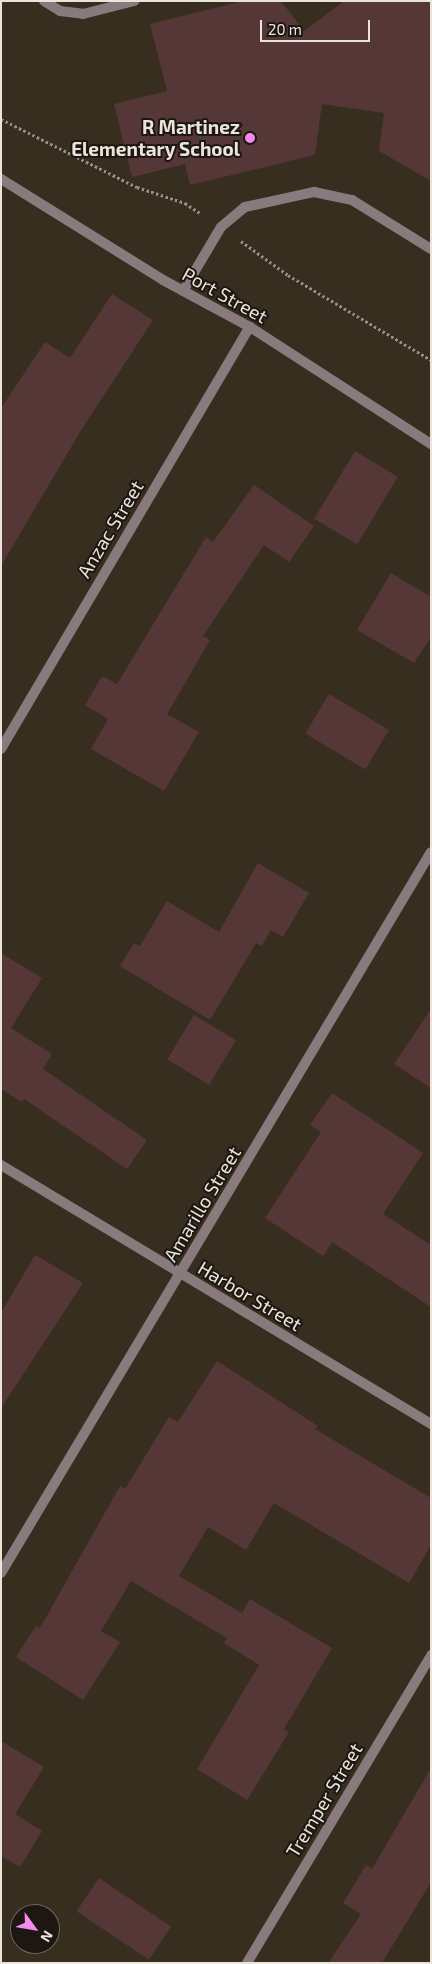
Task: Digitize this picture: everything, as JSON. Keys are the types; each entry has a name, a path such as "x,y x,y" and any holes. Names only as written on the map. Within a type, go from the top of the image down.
{"street":[{"path":"44,1 60,11 83,14 134,1"},
{"name":"Port Street","path":"1,179 183,291 250,327 431,444"},
{"path":"183,291 221,227 245,207 314,192 352,200 431,249"},
{"name":"Anzac Street","path":"1,749 250,327"},
{"name":"Amarillo Street","path":"1,1573 181,1275 431,852"},
{"name":"Harbor Street","path":"1,1165 431,1424"},
{"name":"Tremper Street","path":"247,1963 431,1655"}],"building":[{"path":"243,1 281,1 304,31 344,1 431,1 431,181 379,151 384,113 322,104 315,155 190,185 185,164 132,177 114,104 167,91 150,24"},
{"path":"112,294 153,320 80,432 1,566 1,408 45,342 70,358"},
{"path":"355,451 398,477 357,544 314,519"},
{"path":"254,485 314,526 289,562 264,545 203,636 210,640 167,714 199,732 164,791 91,749 108,719 85,705 102,676 117,684 206,537 213,542"},
{"path":"391,573 431,597 431,637 414,663 357,630"},
{"path":"329,694 389,730 365,769 305,733"},
{"path":"258,863 309,893 283,937 271,930 262,946 256,943 210,1020 120,966 134,943 140,946 167,901 219,932"},
{"path":"1,953 42,978 11,1028 52,1054 43,1069 147,1140 127,1169 24,1099 22,1102 1,1089"},
{"path":"431,1009 431,1088 394,1064"},
{"path":"194,1015 236,1040 209,1085 167,1060"},
{"path":"332,1093 423,1153 383,1214 431,1245 431,1307 332,1242 323,1256 265,1218 321,1132 310,1125"},
{"path":"35,1255 83,1283 1,1408 1,1313"},
{"path":"217,1361 318,1426 315,1429 431,1498 431,1545 409,1583 274,1503 246,1550 208,1527 179,1576 242,1613 250,1599 332,1648 284,1729 289,1732 247,1800 197,1769 259,1665 224,1643 227,1638 131,1581 101,1631 120,1642 83,1700 16,1657 36,1626 40,1628 120,1486 125,1489 169,1417 178,1422"},
{"path":"1,1741 44,1767 15,1814 42,1831 20,1867 1,1856"},
{"path":"431,1768 431,1882 382,1963 328,1963 361,1914 343,1903 366,1865 372,1869"},
{"path":"99,1878 171,1927 149,1960 77,1911"}],"place":[{"name":"R Martinez Elementary School","path":"250,138"}]}
